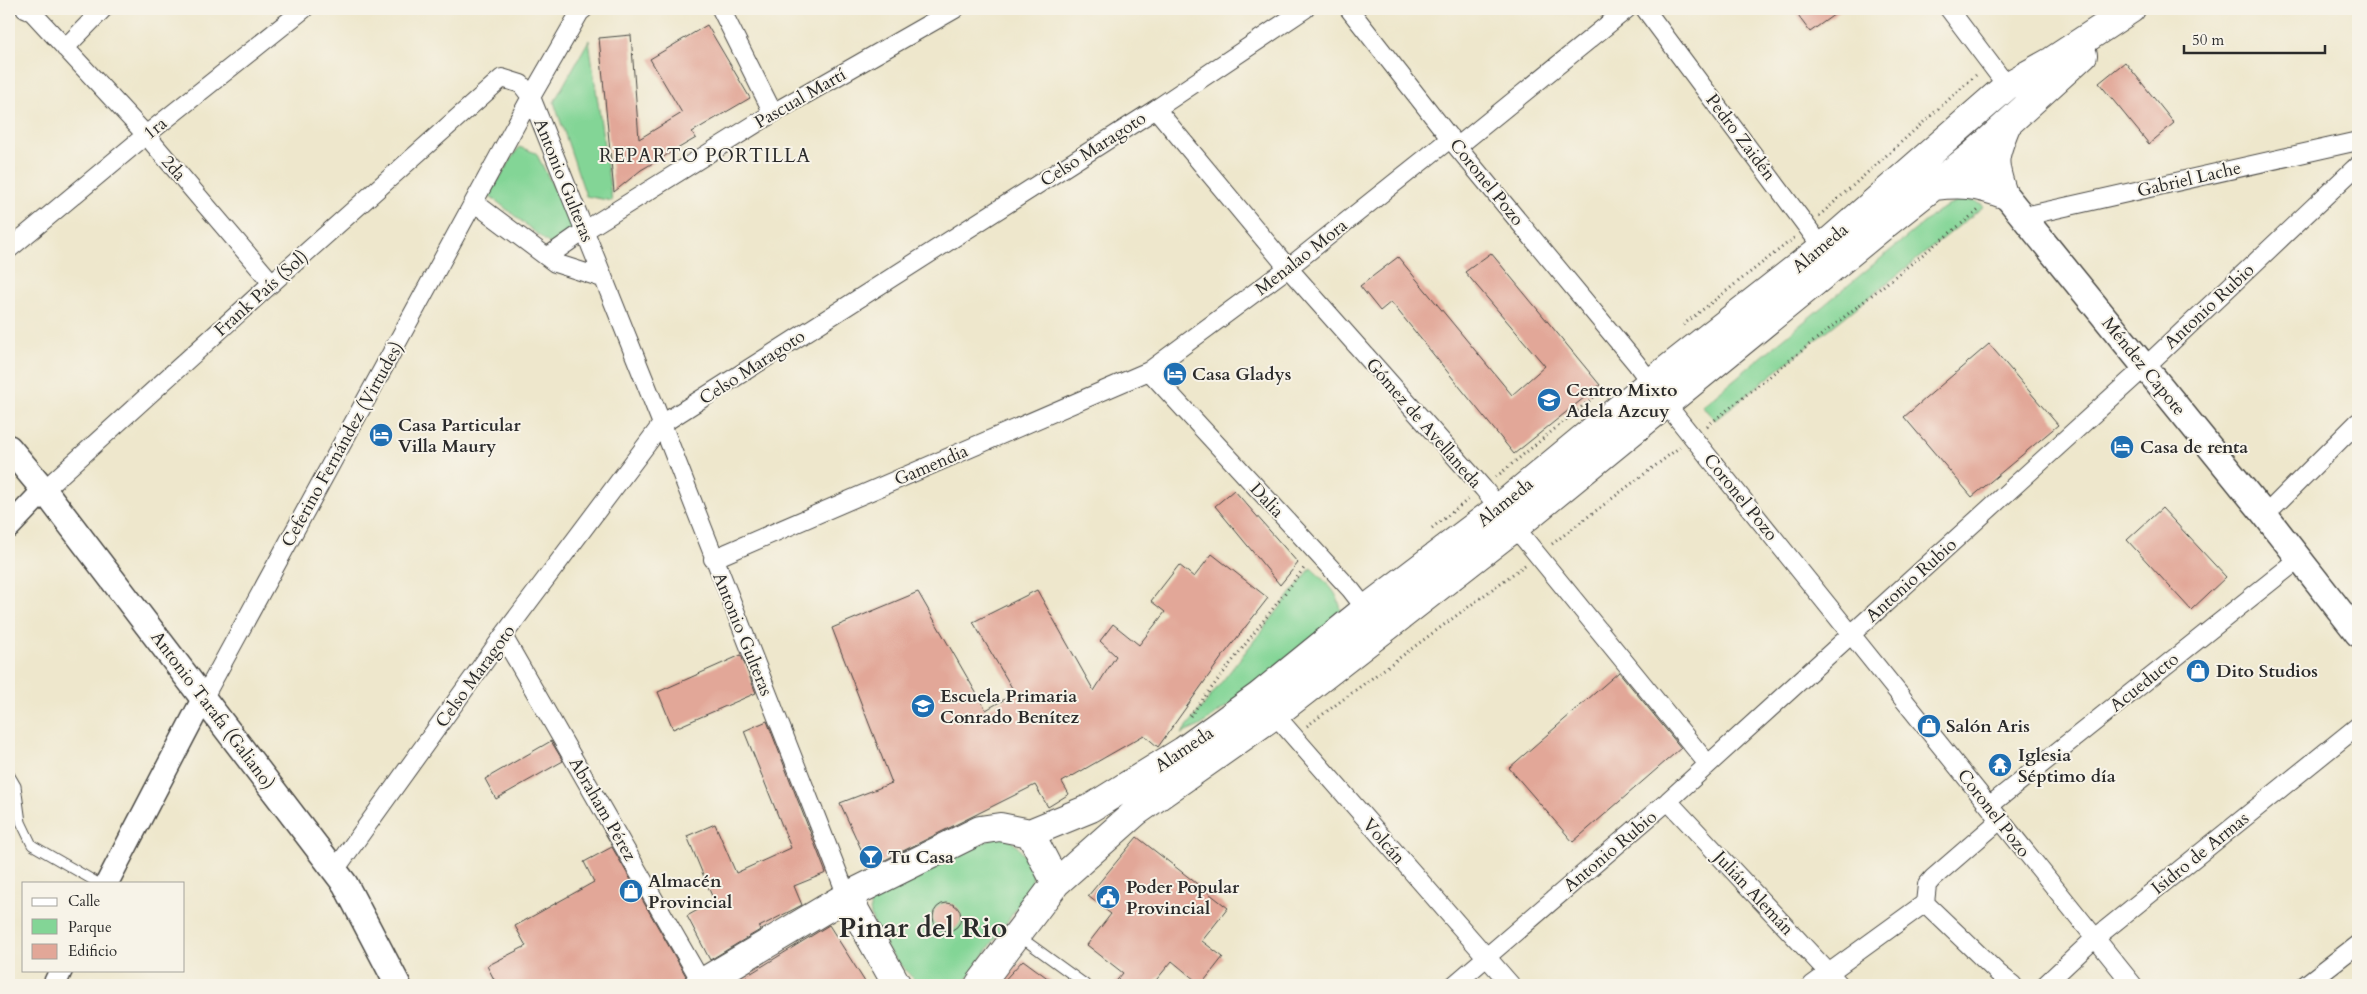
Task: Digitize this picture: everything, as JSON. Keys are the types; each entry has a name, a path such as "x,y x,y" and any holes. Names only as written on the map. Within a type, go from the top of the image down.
{"main road":[{"name":"Alameda","path":"1825,244 1934,186 2071,68 2124,14"},
{"name":"Alameda","path":"979,985 1056,883 1136,812 1267,706 1366,609 1498,508 1825,244 2007,86 2052,61 2124,14"},
{"path":"1825,244 1949,153 1964,152 1972,155 1971,142 1978,129 2052,61"},
{"path":"1994,200 1994,155 2007,124"},
{"name":"Méndez Capote","path":"1972,155 1994,200 2020,217 2265,515 2358,634"},
{"path":"1934,186 1980,185 1994,200"},
{"name":"Antonio Tarafa (Galiano)","path":"9,448 44,490 204,697 335,870 345,884 398,985"},
{"name":"Alameda","path":"1030,833 1090,808 1183,751 1267,706 1384,630 1498,508"},
{"path":"700,984 847,896 980,830 1000,826 1030,833 1056,883"},
{"name":"Antonio Gulteras","path":"847,896 898,985"}],"street":[{"path":"65,48 104,9"},
{"name":"1ra","path":"9,249 146,135 304,9"},
{"path":"721,9 773,114"},
{"name":"Pascual Martí","path":"548,257 584,231 773,114 954,9"},
{"name":"Celso Maragoto","path":"335,870 503,636 662,424 1156,109 1305,9"},
{"name":"Coronel Pozo","path":"1349,9 1454,142 1651,383 2094,939 2133,985"},
{"name":"Menalao Mora","path":"1149,371 1288,268 1627,9"},
{"name":"Pedro Zaidén","path":"1645,9 1825,244"},
{"path":"1949,9 2007,86"},
{"name":"2da","path":"29,10 146,135 272,283"},
{"name":"Ceferino Fernández (Virtudes)","path":"108,882 204,697 474,203 526,91 581,10"},
{"name":"Frank País (Sol)","path":"9,527 44,490 502,78 526,91"},
{"name":"Antonio Gulteras","path":"526,91 662,424 847,896"},
{"name":"Gómez de Avellaneda","path":"1156,109 1288,268 1498,508 1708,763"},
{"name":"Gabriel Lache","path":"2020,217 2358,141"},
{"name":"Antonio Rubio","path":"1454,985 1668,801 2145,367 2358,165"},
{"name":"Antonio Gulteras","path":"474,203 555,262 602,278"},
{"name":"Dalia","path":"1149,371 1316,552 1384,630"},
{"name":"Gamendia","path":"714,559 1149,371"},
{"path":"2265,515 2358,422"},
{"name":"Acueducto","path":"1989,806 2299,559"},
{"name":"Abraham Pérez","path":"503,636 700,984"},
{"name":"Volcán","path":"1267,706 1511,985"},
{"name":"Isidro de Armas","path":"2046,985 2094,939 2358,726"},
{"name":"Julián Alemán","path":"1668,801 1834,979"},
{"path":"1812,985 1834,979 1925,903 1927,885 1932,878 2000,820"},
{"path":"1925,903 1998,974 2013,985"},
{"path":"2305,985 2358,944"},
{"path":"54,985 60,972"}],"lane":[{"path":"9,774 16,786 21,822 32,845 96,882"},
{"path":"1017,934 1085,984"}],"path":[{"path":"1683,326 1825,244 1990,62"},
{"path":"1293,737 1693,437 1994,200"},
{"path":"1428,530 1498,508 1651,383"},
{"path":"1189,718 1316,552"}],"green space":[{"path":"589,40 612,201 586,196 554,102"},
{"path":"519,147 536,153 576,231 552,246 489,195"},
{"path":"1960,200 1973,201 1984,206 1715,420 1702,406 1938,211"},
{"path":"1311,568 1337,597 1342,622 1200,726 1181,734"},
{"path":"1000,835 1017,846 1024,856 1033,875 1030,889 963,985 920,985 904,969 880,938 871,916 870,905 872,898 876,891"}],"building":[{"path":"1793,9 1842,9 1810,32"},
{"path":"707,25 750,98 692,132 696,138 641,170 614,192 599,38 631,35 639,139 682,113 650,59"},
{"path":"2125,62 2174,123 2149,144 2099,83"},
{"path":"1491,253 1600,385 1514,454 1391,302 1380,311 1360,286 1398,257 1512,395 1545,366 1465,272"},
{"path":"1989,344 2058,425 1972,497 1904,417"},
{"path":"1234,490 1298,563 1280,585 1215,506"},
{"path":"2162,508 2226,577 2191,610 2127,540"},
{"path":"1212,554 1268,598 1222,657 1158,747 1144,735 1062,782 1069,794 1048,807 1035,785 875,865 867,862 840,803 892,783 832,628 918,592 986,710 1015,693 973,622 1037,590 1094,691 1116,656 1100,641 1113,624 1139,645 1165,612 1151,601 1179,565 1194,577"},
{"path":"741,655 756,693 673,729 658,692"},
{"path":"1619,672 1681,748 1573,842 1509,768"},
{"path":"767,721 826,873 794,886 802,905 759,927 760,930 710,960 687,916 714,901 687,836 715,824 736,873 791,848 744,731"},
{"path":"551,741 563,761 496,799 485,779"},
{"path":"1137,837 1228,908 1202,941 1223,957 1201,985 1172,961 1152,985 1113,985 1123,973 1087,945 1111,914 1088,896"},
{"path":"612,847 686,976 683,982 678,985 497,985 487,966 526,946 515,926 594,882 584,862"},
{"path":"947,903 957,907 961,917 957,927 947,931 937,927 933,917 937,907"},
{"path":"829,925 867,985 732,985"},
{"path":"1023,960 1057,985 1000,985"}],"place":[{"name":"Casa Gladys","path":"1175,374"},
{"name":"Centro Mixto Adela Azcuy","path":"1549,400"},
{"name":"Casa Particular Villa Maury","path":"381,435"},
{"name":"Casa de renta","path":"2122,447"},
{"name":"Dito Studios","path":"2198,671"},
{"name":"Escuela Primaria Conrado Benítez","path":"923,706"},
{"name":"Salón Aris","path":"1929,726"},
{"name":"Iglesia Séptimo día","path":"2000,765"},
{"name":"Tu Casa","path":"871,857"},
{"name":"Almacén Provincial","path":"631,891"},
{"name":"Poder Popular Provincial","path":"1108,897"}],"district":[{"name":"REPARTO PORTILLA","path":"705,155"},
{"name":"Pinar del Rio","path":"923,927"}]}
